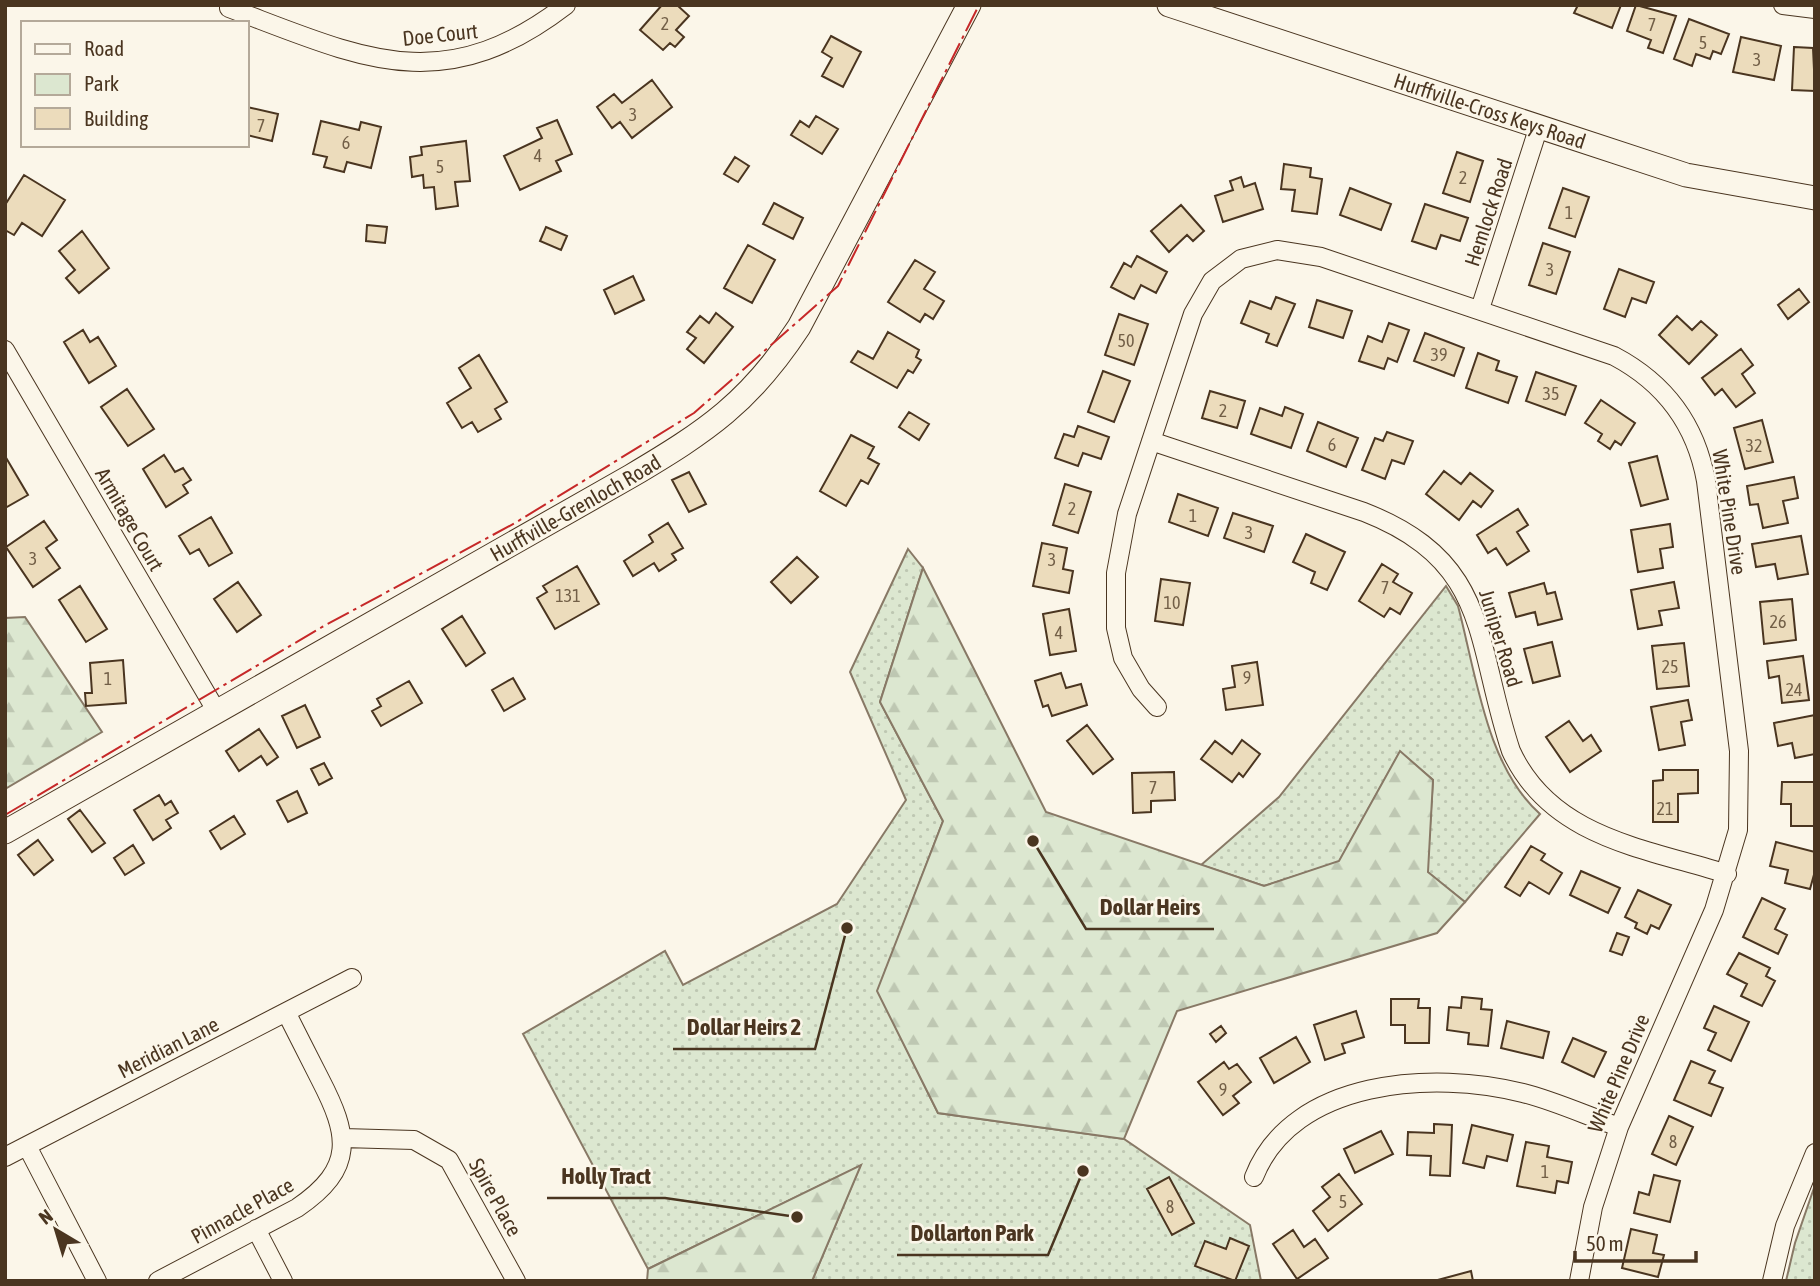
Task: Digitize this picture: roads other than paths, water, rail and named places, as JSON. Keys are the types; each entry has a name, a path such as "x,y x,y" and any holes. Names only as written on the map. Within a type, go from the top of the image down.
{"main road":[{"name":"Hurffville-Grenloch Road","path":"5,832 680,447 752,390 772,368 799,327 969,5"},
{"name":"Hurffville-Cross Keys Road","path":"1168,5 1538,129 1686,175 1815,198"}],"street":[{"name":"Doe Court","path":"229,8 345,52 393,62 444,61 490,52 539,26 566,5"},
{"path":"1783,5 1815,9"},
{"name":"Hemlock Road","path":"1480,309 1538,129"},
{"name":"White Pine Drive","path":"1157,707 1141,689 1123,658 1114,610 1122,534 1199,301 1222,271 1241,259 1277,250 1304,252 1584,344 1630,364 1665,393 1683,418 1698,448 1706,481 1739,751 1740,812 1727,874 1619,1127 1594,1207 1579,1281"},
{"name":"Armitage Court","path":"5,349 217,712"},
{"name":"Juniper Road","path":"1151,441 1364,512 1398,526 1427,545 1453,573 1470,603 1511,751 1519,769 1542,798 1569,820 1599,835 1727,874"},
{"name":"Meridian Lane","path":"5,1157 352,978"},
{"path":"286,1012 337,1111 343,1138"},
{"path":"1254,1177 1260,1162 1279,1134 1306,1114 1358,1093 1402,1085 1458,1083 1509,1090 1619,1127"},
{"name":"Pinnacle Place","path":"158,1281 317,1194 333,1172 343,1138"},
{"name":"Spire Place","path":"343,1138 414,1140 449,1160 516,1281"},
{"path":"27,1146 97,1281"},
{"path":"1772,1281 1785,1226 1815,1153"},
{"path":"256,1229 283,1281"}],"place":[{"name":"Dollar Heirs","path":"1033,841"},
{"name":"Dollar Heirs 2","path":"847,928"},
{"name":"Dollarton Park","path":"1083,1171"},
{"name":"Holly Tract","path":"797,1217"}]}
